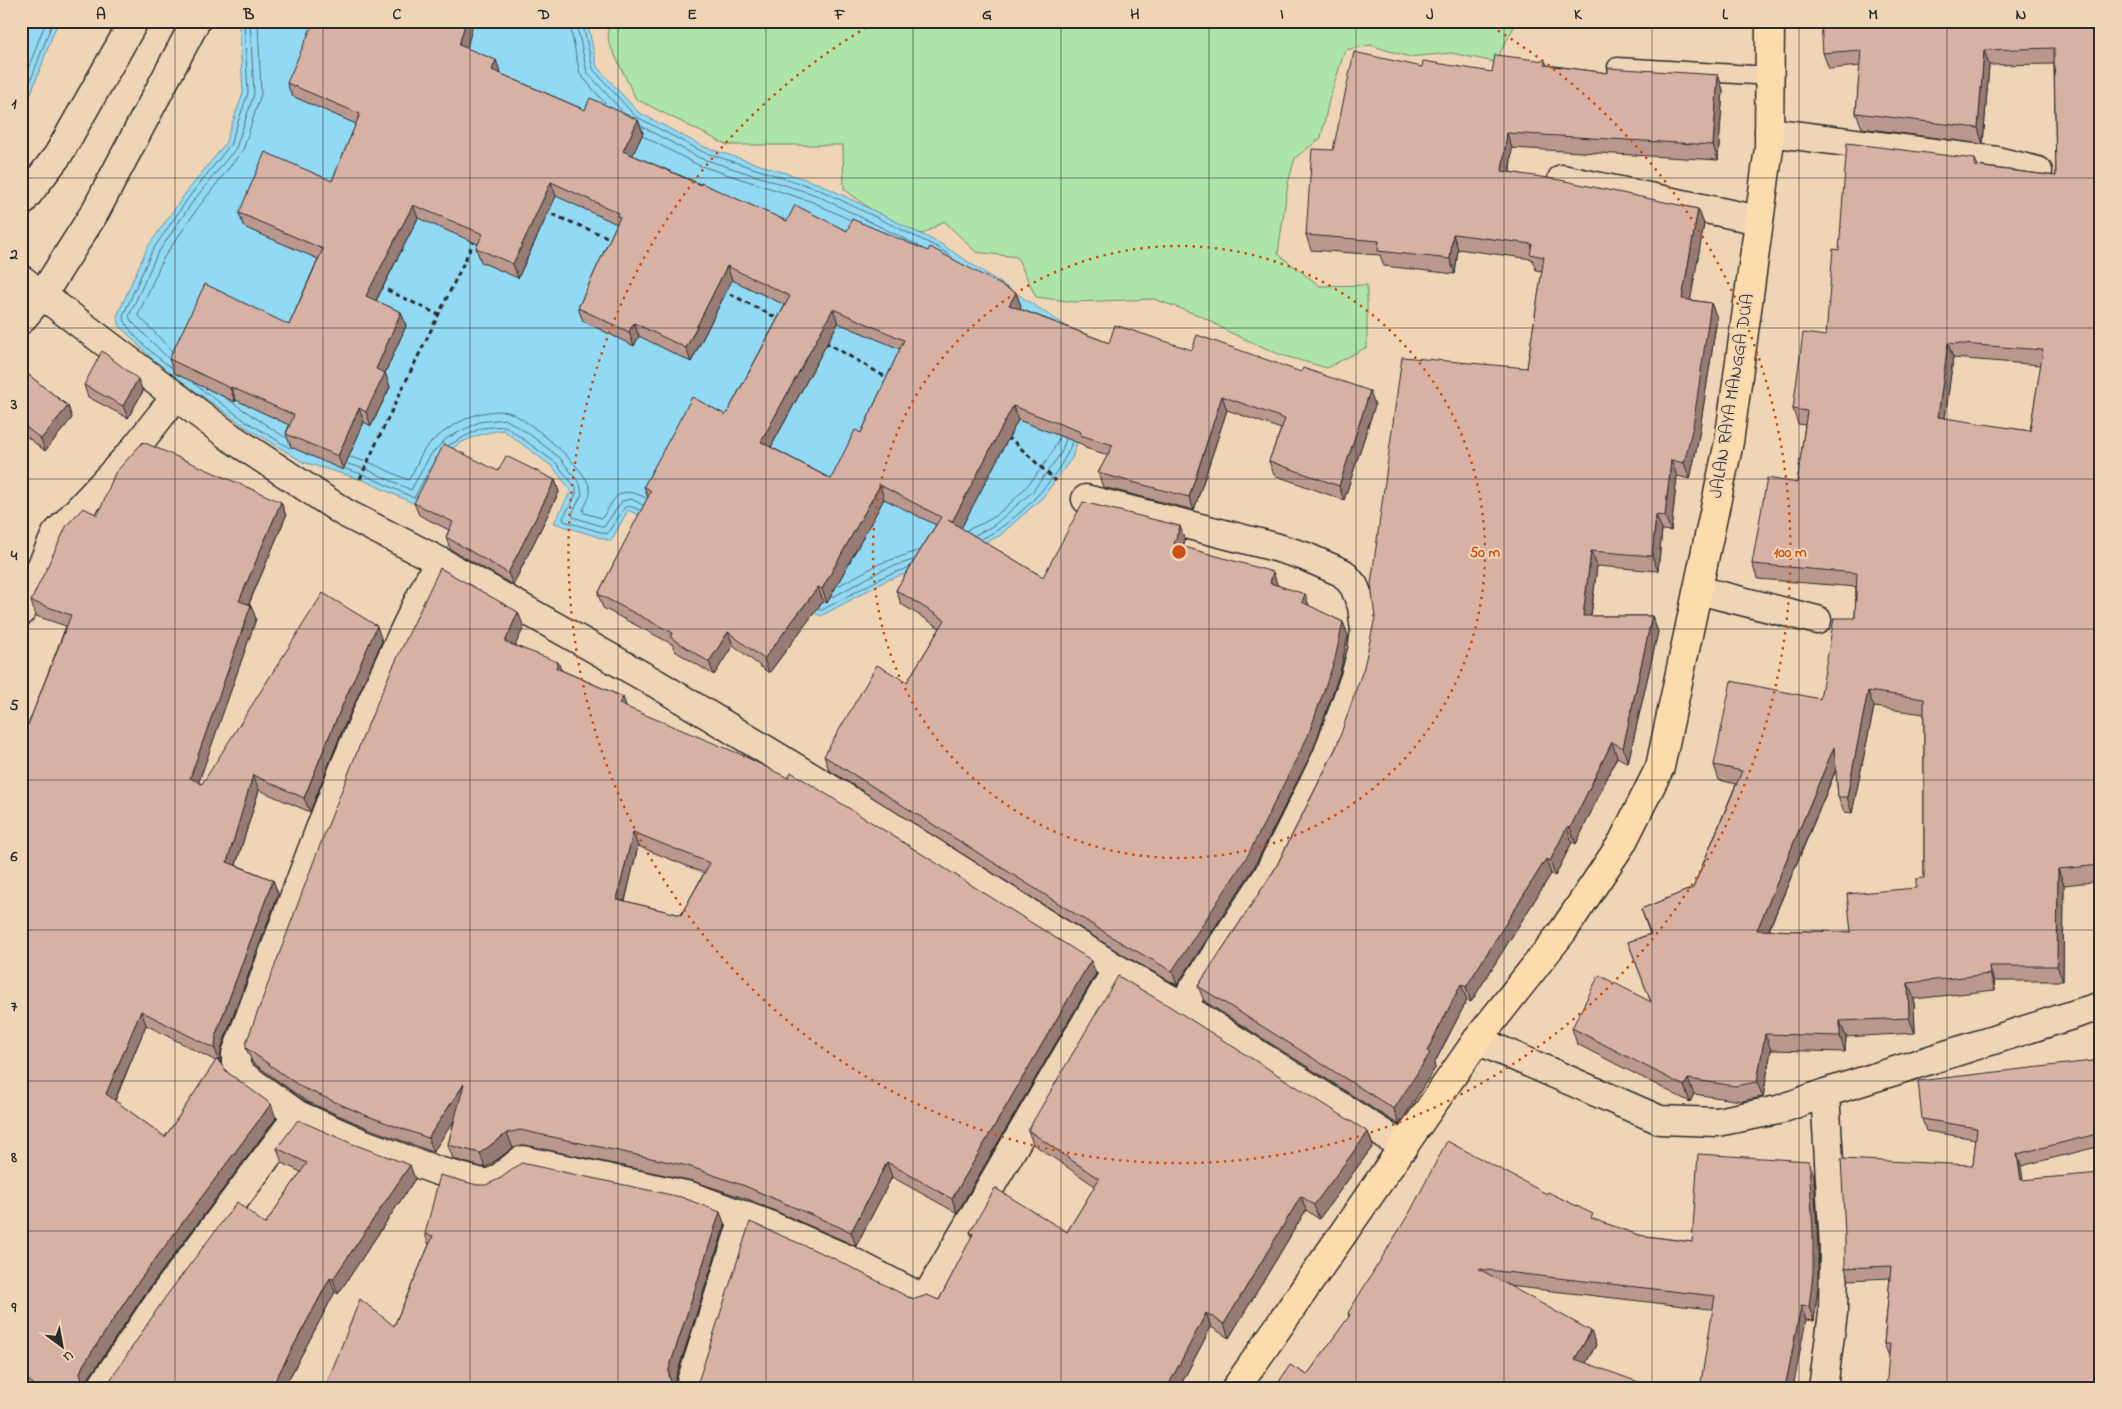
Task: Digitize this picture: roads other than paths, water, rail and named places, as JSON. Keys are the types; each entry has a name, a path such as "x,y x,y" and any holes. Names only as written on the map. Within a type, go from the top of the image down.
{"highway":[{"name":"JALAN RAYA MANGGA DUA","path":"1236,1388 1477,1040 1563,931 1622,843 1660,767 1729,442 1769,132 1770,21"}],"street":[{"path":"21,203 58,155 134,21"},
{"path":"21,320 43,294 95,212 196,21"},
{"path":"1769,132 1977,158 2038,171"},
{"path":"1562,179 1759,220"},
{"path":"21,278 230,437 345,513 440,561 666,689 875,816 1117,969 1182,1006 1404,1147"},
{"path":"21,612 56,534 132,452 176,396"},
{"path":"1086,499 1304,556 1343,573 1354,586 1362,606 1365,632 1362,651 1355,677 1327,756 1267,877 1182,1006"},
{"path":"440,561 381,679 341,772 236,1054 236,1067 241,1074 298,1115 364,1144 438,1171 486,1184 495,1181 522,1160 690,1196 745,1216 845,1258 920,1297 931,1289 1117,969"},
{"path":"1698,590 1817,620"},
{"path":"1477,1040 1660,1120 1717,1122 1778,1110 1825,1093 2101,1006"},
{"path":"1823,1388 1833,1313 1834,1247 1825,1093"},
{"path":"101,1388 157,1304 298,1115"},
{"path":"689,1388 745,1216"}],"lane":[{"path":"1617,67 1770,76"}],"water":[{"path":"21,21 58,21 21,120"},
{"path":"239,21 587,21 597,67 638,112 704,147 820,184 941,244 1078,334 1095,382 1072,458 1042,498 999,536 938,563 887,580 821,616 717,567 698,544 628,510 611,541 554,523 571,491 553,467 503,430 469,439 446,453 433,470 417,505 363,480 303,462 244,426 155,362 120,326 117,316 147,248 185,194 225,144 243,93"}]}
